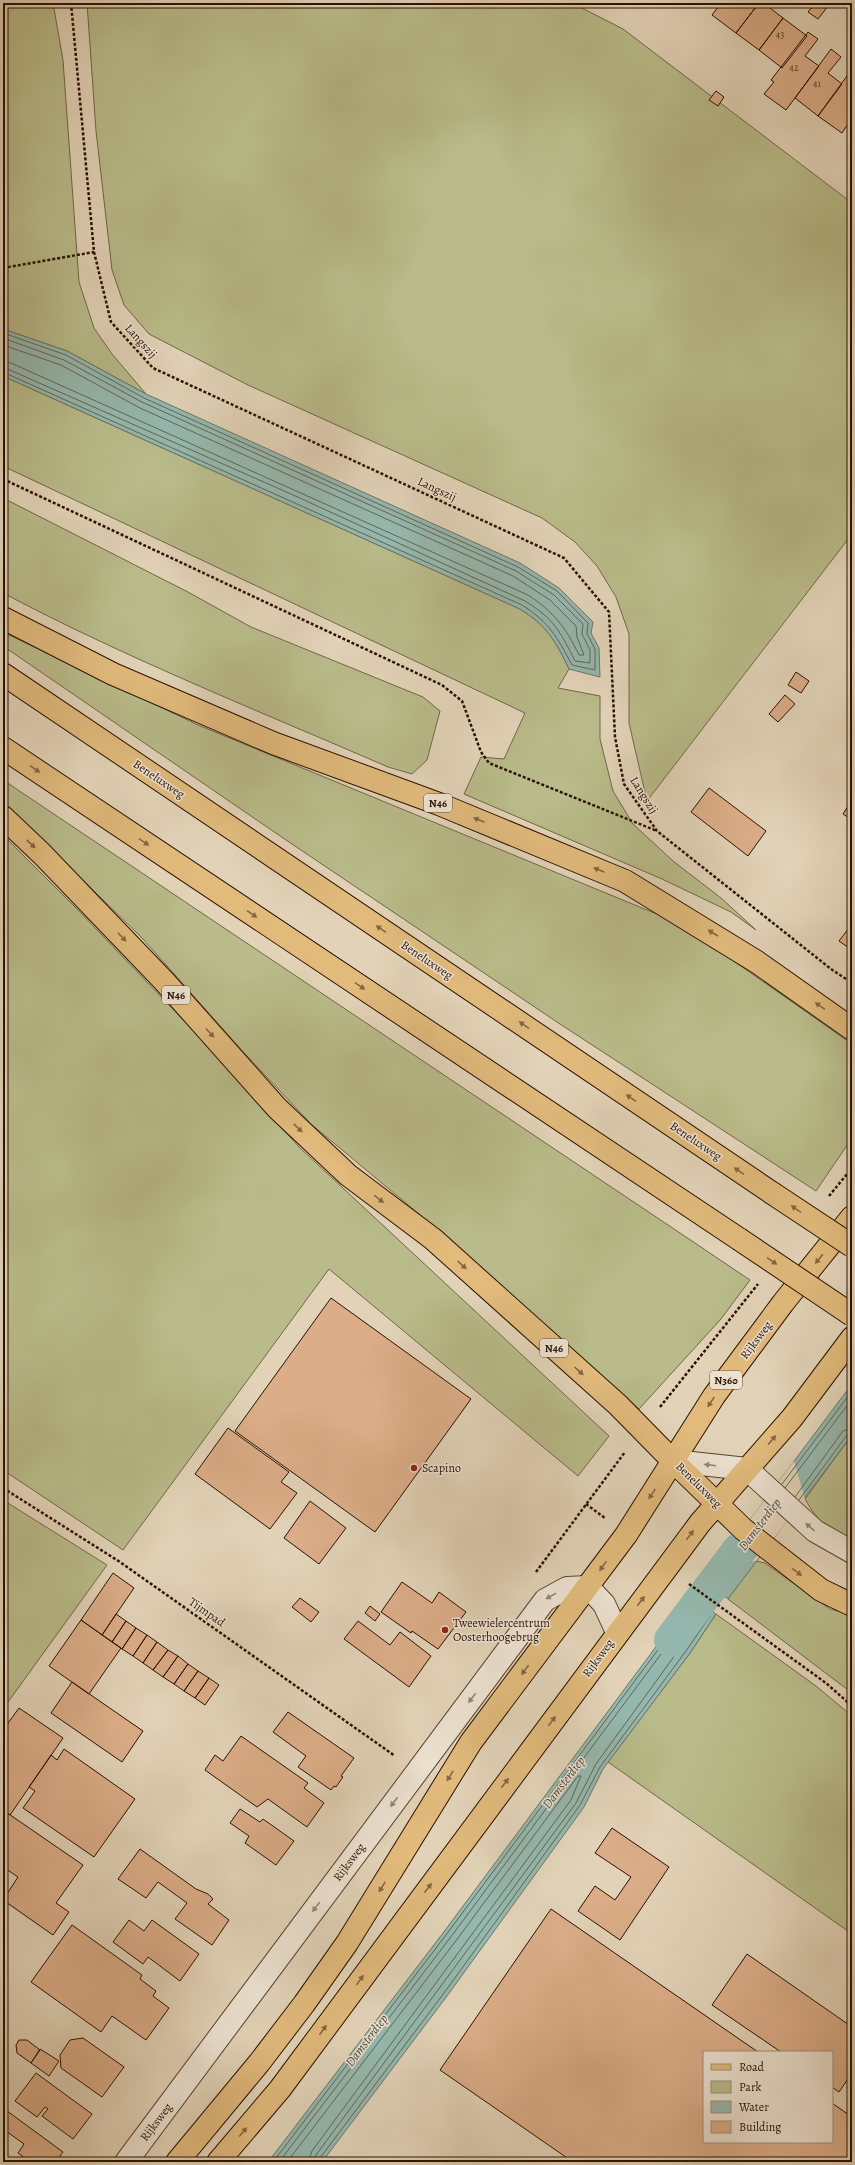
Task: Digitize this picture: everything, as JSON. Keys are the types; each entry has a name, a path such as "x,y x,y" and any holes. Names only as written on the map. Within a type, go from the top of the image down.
{"main road":[{"name":"N46","path":"3,618 112,674 272,743 439,804 625,881 757,962 852,1029"},
{"name":"Beneluxweg","path":"3,674 852,1246"},
{"path":"3,748 852,1315"},
{"name":"N46","path":"3,817 42,854 164,981 277,1108 348,1176 433,1239 618,1405 673,1461"},
{"name":"Rijksweg","path":"177,2162 259,2063 304,2004 347,1943 471,1742 626,1535 714,1396 784,1303 852,1218"},
{"name":"Rijksweg","path":"218,2162 280,2089 667,1566 716,1504 792,1418 852,1338"},
{"name":"Beneluxweg","path":"673,1461 716,1504 766,1548 821,1590 852,1605"}],"street":[{"name":"Beneluxweg","path":"673,1461 747,1469"},
{"path":"747,1469 815,1531 852,1552"},
{"name":"Rijksweg","path":"126,2162 545,1600 567,1588 588,1587 604,1604 617,1632"}],"path":[{"name":"Langszij","path":"71,3 94,252 112,322 153,368 564,558 610,612 615,737 624,784 657,831 831,969 852,983"},
{"path":"3,268 94,252"},
{"path":"3,479 442,685 462,701 481,752 489,763 657,831"},
{"name":"Tijmpad","path":"3,1488 120,1562 397,1757"},
{"path":"3,1574 7,1577 3,1582"},
{"path":"698,1590 826,1683 852,1706"}],"green space":[{"path":"3,3 53,3 63,60 79,282 94,328 112,354 146,394 67,351 3,329"},
{"path":"87,3 572,3 623,29 852,203 852,534 647,801 629,723 629,634 616,597 597,566 575,542 542,518 248,385 149,334 124,305 112,270 96,131"},
{"path":"3,376 520,609 529,615 544,628 555,642 569,669 558,688 600,696 600,739 613,791 633,824 673,861 721,898 756,930 731,912 662,879 464,794 481,757 504,759 525,713 3,466"},
{"path":"3,498 188,592 251,627 423,697 440,711 427,760 412,774 388,767 242,705 146,662 3,593"},
{"path":"3,632 198,725 681,924 852,1044 852,1138 816,1191 560,1024 283,838 3,646"},
{"path":"3,780 750,1280 721,1319 639,1409 443,1234 311,1124 246,1055 143,939 3,802"},
{"path":"3,835 75,907 190,1027 300,1148 609,1436 578,1476 329,1269 123,1550 3,1470"},
{"path":"852,1435 852,1541 836,1532 820,1520 805,1499"},
{"path":"3,1500 107,1565 3,1709"},
{"path":"756,1561 765,1563 830,1609 852,1615 852,1693 728,1599"},
{"path":"716,1614 816,1686 852,1716 852,1934 608,1762 690,1653"}],"water":[{"path":"3,329 67,351 146,394 520,563 559,588 593,622 591,633 599,648 600,677 569,669 560,650 549,634 537,621 520,609 3,376"},
{"path":"852,1384 852,1435 728,1599 704,1581"},
{"path":"693,1597 716,1614 690,1653 603,1769 584,1807 447,1996 322,2162 268,2162 443,1933"}],"pier":[{"path":"794,1461 805,1499 756,1561 715,1566"}],"building":[{"path":"721,3 759,3 736,33 712,15"},
{"path":"759,3 773,3 770,8 783,18 759,50 736,33"},
{"path":"815,3 825,3 828,6 818,19 808,12"},
{"path":"783,18 807,36 782,68 759,50"},
{"path":"808,32 818,39 805,56 819,66 786,110 764,94 774,82 771,80"},
{"path":"831,49 841,57 828,73 842,84 818,116 795,98"},
{"path":"852,69 852,118 842,133 818,116"},
{"path":"716,91 724,97 718,106 709,100"},
{"path":"796,672 809,681 801,693 788,685"},
{"path":"785,695 795,704 778,722 769,714"},
{"path":"709,788 766,831 748,856 691,812"},
{"path":"850,803 852,804 852,820 843,814"},
{"path":"852,924 852,950 839,941"},
{"path":"331,1298 471,1399 375,1532 235,1431"},
{"path":"228,1428 289,1472 281,1482 297,1493 270,1529 195,1474"},
{"path":"310,1501 346,1528 319,1564 284,1538"},
{"path":"113,1573 134,1588 102,1635 81,1620"},
{"path":"402,1582 432,1603 439,1592 466,1612 438,1649 412,1631 411,1633 381,1612"},
{"path":"300,1598 319,1612 311,1622 292,1607"},
{"path":"370,1606 380,1614 375,1621 365,1613"},
{"path":"116,1614 126,1621 112,1642 102,1635"},
{"path":"81,1620 121,1648 89,1694 49,1666"},
{"path":"126,1621 136,1628 122,1649 112,1642"},
{"path":"358,1621 390,1645 400,1632 431,1656 409,1687 344,1639"},
{"path":"136,1628 147,1635 133,1656 122,1649"},
{"path":"147,1635 157,1642 143,1663 133,1656"},
{"path":"157,1642 168,1650 153,1670 143,1663"},
{"path":"168,1650 178,1656 163,1677 153,1670"},
{"path":"178,1656 188,1664 174,1684 163,1677"},
{"path":"188,1664 198,1671 184,1691 174,1684"},
{"path":"198,1671 209,1678 195,1698 184,1691"},
{"path":"209,1678 219,1685 205,1705 195,1698"},
{"path":"72,1682 143,1731 122,1762 51,1713"},
{"path":"19,1708 63,1738 10,1815 3,1810 3,1730"},
{"path":"288,1712 354,1758 341,1776 343,1777 336,1787 334,1786 331,1790 298,1767 306,1756 273,1732"},
{"path":"241,1736 308,1783 304,1788 324,1803 307,1827 268,1799 257,1807 205,1770 215,1755 223,1761"},
{"path":"64,1749 135,1799 94,1857 23,1808 35,1791 29,1787 51,1755 57,1760"},
{"path":"240,1809 260,1822 263,1819 294,1841 276,1865 245,1843 249,1836 230,1823"},
{"path":"3,1810 83,1865 56,1903 69,1912 53,1935 3,1900 18,1877 3,1867"},
{"path":"612,1828 669,1867 620,1940 578,1911 595,1886 615,1900 631,1877 595,1853"},
{"path":"140,1849 196,1889 208,1894 213,1899 208,1904 229,1920 212,1945 175,1919 187,1903 158,1882 146,1898 118,1879"},
{"path":"551,1909 757,2051 703,2051 703,2143 833,2143 833,2104 852,2117 852,2153 846,2162 573,2162 440,2070"},
{"path":"129,1920 144,1931 152,1920 199,1954 180,1981 148,1957 143,1964 113,1942"},
{"path":"72,1925 142,1975 140,1979 156,1991 153,1996 169,2008 146,2040 112,2016 101,2032 31,1982"},
{"path":"747,1954 852,2027 852,2073 839,2092 833,2088 833,2051 780,2051 712,2005"},
{"path":"83,2038 124,2067 102,2097 61,2068 60,2055 70,2040"},
{"path":"19,2040 27,2040 40,2050 31,2063 17,2053 16,2045"},
{"path":"40,2049 59,2061 49,2076 31,2063"},
{"path":"36,2073 92,2114 73,2139 42,2116 48,2109 45,2107 37,2117 15,2101"},
{"path":"3,2108 63,2152 56,2162 30,2162 18,2153 24,2144 3,2129"}],"waterway":[{"name":"Damsterdiep","path":"671,1640 739,1550"}],"place":[{"name":"Scapino","path":"414,1468"},
{"name":"Tweewielercentrum Oosterhoogebrug","path":"445,1630"}]}
